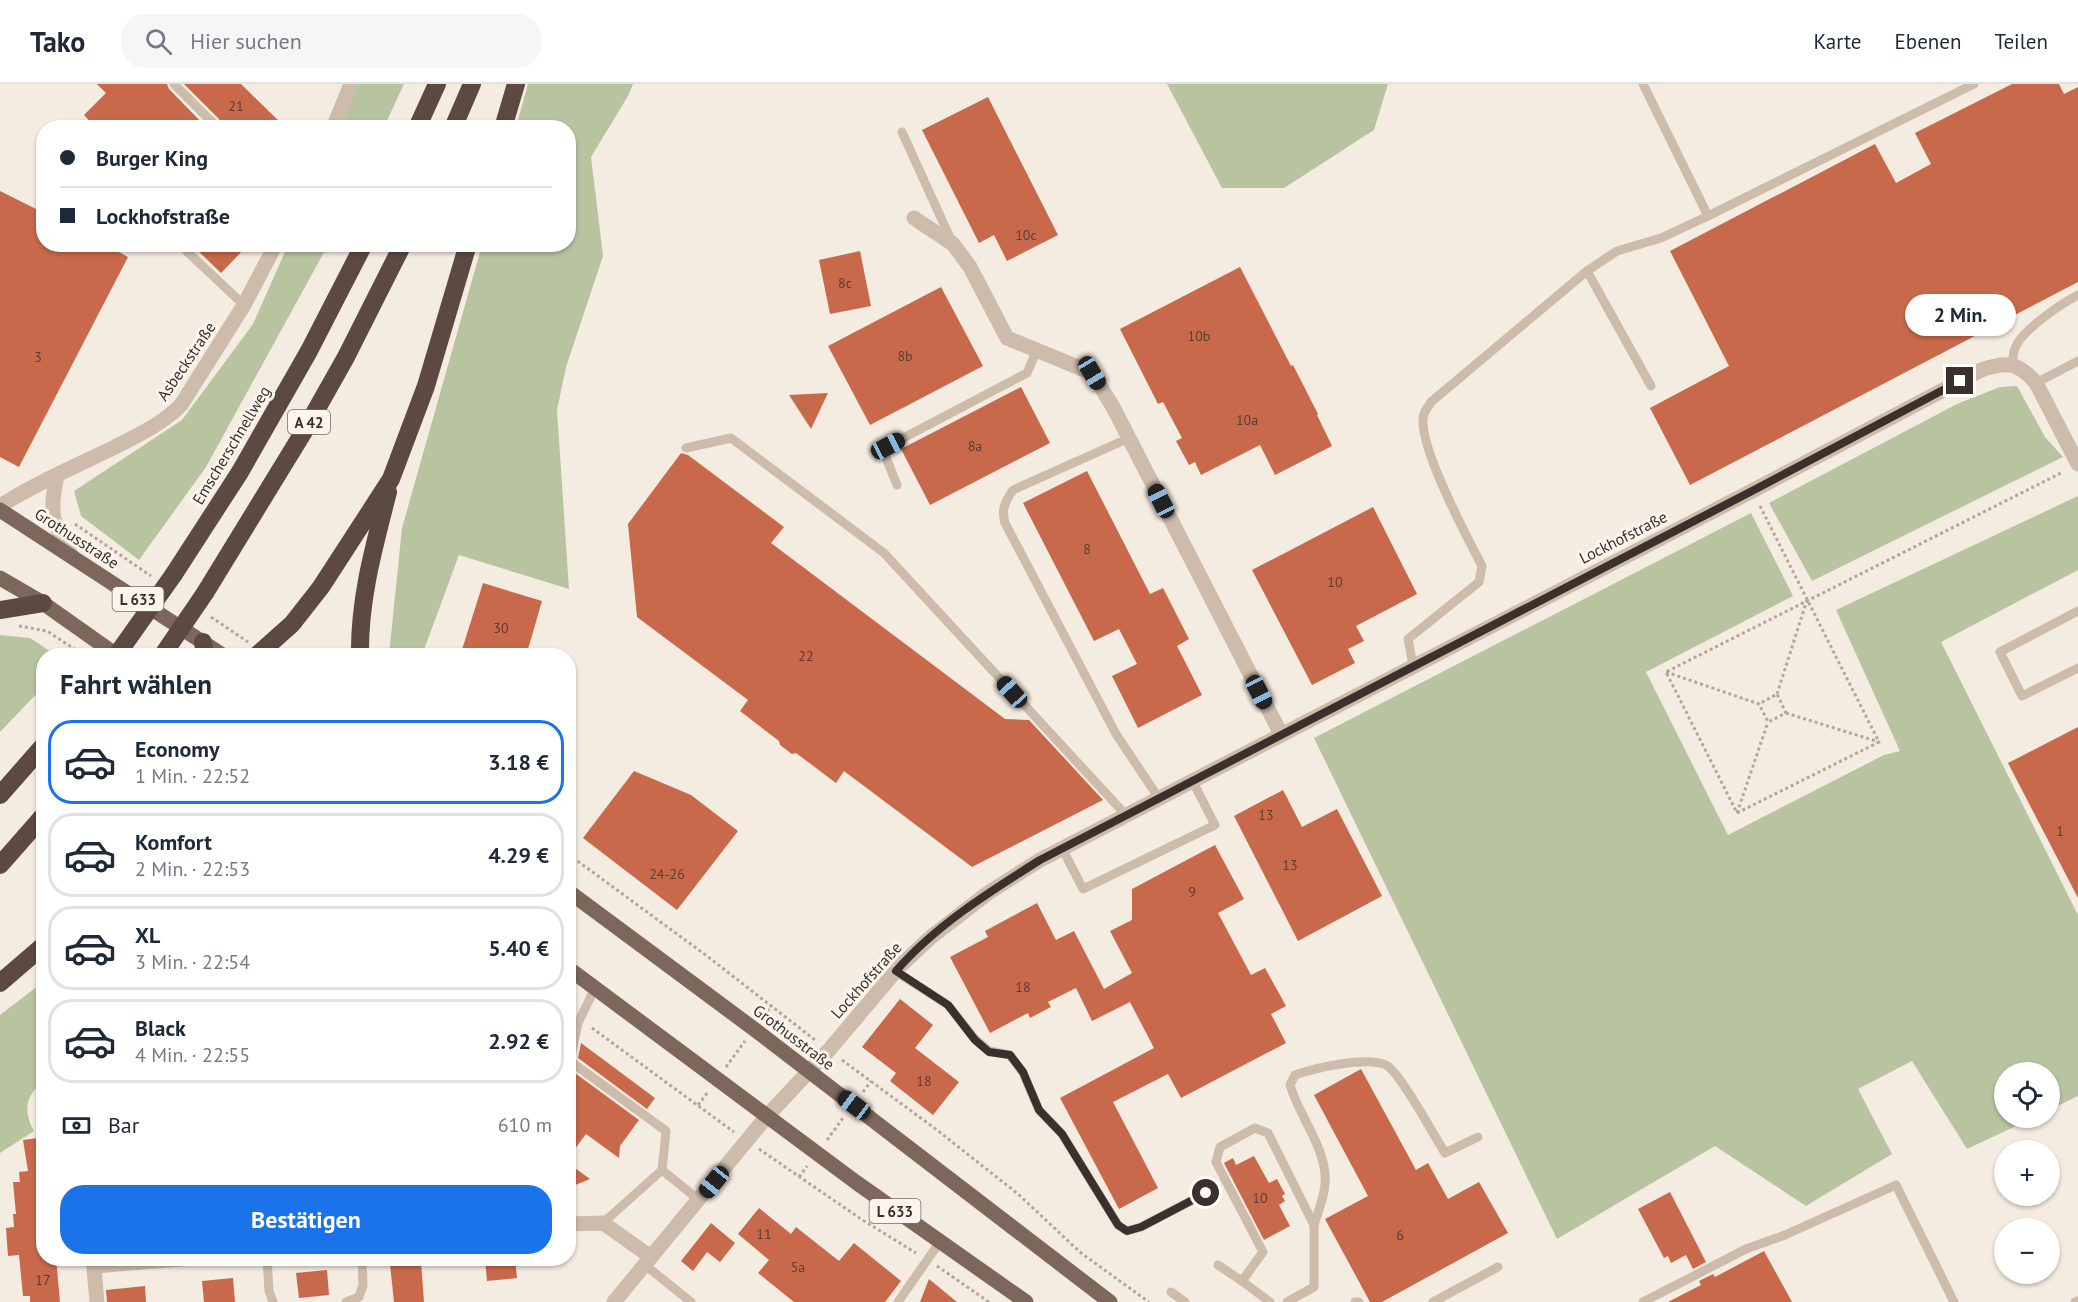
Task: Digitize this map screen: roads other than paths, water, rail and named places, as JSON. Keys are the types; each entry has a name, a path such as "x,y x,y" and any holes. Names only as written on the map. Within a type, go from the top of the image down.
{"highway":[{"path":"421,120 437,84"},
{"path":"456,120 472,84"},
{"path":"505,120 516,84"},
{"name":"Emscherschnellweg","path":"123,648 174,574 246,462 309,351 360,252"},
{"name":"A 42","path":"167,648 205,593 306,428 346,357 399,252"},
{"path":"360,648 364,588 391,479 426,386 466,252"},
{"path":"265,648 292,624 306,606 391,479"},
{"path":"5,616 43,603"},
{"path":"0,795 36,754"},
{"path":"0,865 36,824"},
{"path":"0,983 36,952"}],"main road":[{"name":"Grothusstraße","path":"0,508 203,648"},
{"path":"0,578 43,603 106,648"},
{"name":"Grothusstraße","path":"576,897 1110,1302"},
{"name":"L 633","path":"576,974 939,1243 1026,1302"}],"street":[{"path":"336,120 351,84"},
{"path":"914,218 953,244 970,267 1007,338 1092,373 1129,438 1281,734"},
{"name":"Asbeckstraße","path":"0,508 35,485 144,432 169,417 181,405 244,305 272,252"},
{"name":"Lockhofstraße","path":"614,1302 767,1116 809,1072 896,971 931,937 988,893 1040,860 1125,814 1752,491 1981,370 1998,364 2012,365"},
{"path":"2012,365 2026,371 2036,382 2078,464"},
{"path":"57,476 51,502 55,525 72,556"},
{"path":"576,1224 603,1223 630,1240 648,1261"},
{"path":"94,1266 97,1302"}],"lane":[{"path":"174,84 210,120"},
{"path":"1642,84 1708,216"},
{"path":"1413,665 1408,639 1479,582 1482,566 1440,482 1423,427 1424,414 1431,402 1587,271 1617,250 1661,238 1974,84"},
{"path":"902,132 953,244"},
{"path":"188,252 244,305"},
{"path":"1587,271 1651,386"},
{"path":"2012,365 2016,346 2027,332 2063,302 2078,295"},
{"path":"897,484 885,455 888,446 1027,373 1037,350"},
{"path":"2036,382 2078,361"},
{"path":"686,448 731,438 884,553 1125,814"},
{"path":"1129,438 1013,490 1004,504 1002,514 1005,524 1116,734 1158,797"},
{"path":"2078,611 2000,652 2022,696 2078,668"},
{"path":"1062,848 1083,889 1215,825 1192,780"},
{"path":"896,971 948,1005 975,1040 989,1052 1010,1055 1023,1072 1039,1110 1062,1134 1118,1225 1127,1231 1141,1227 1206,1193"},
{"path":"576,1036 580,1019 595,988"},
{"path":"1287,1302 1314,1287 1314,1225 1322,1202 1325,1174 1317,1144 1293,1094 1290,1084 1295,1075 1316,1068 1366,1062 1386,1065 1399,1076 1445,1153 1478,1137"},
{"path":"576,1065 666,1131 662,1170 603,1223"},
{"path":"1242,1281 1263,1252 1216,1162 1220,1147 1255,1128 1268,1133 1314,1225"},
{"path":"662,1170 699,1200"},
{"path":"1643,1302 1746,1249 1785,1235 1896,1185 1954,1302"},
{"path":"898,1302 939,1243"},
{"path":"648,1261 691,1302"},
{"path":"1218,1265 1270,1302"},
{"path":"267,1266 269,1291 273,1302"},
{"path":"346,1302 359,1297 362,1291 362,1266"},
{"path":"1433,1302 1498,1267"},
{"path":"1171,1292 1185,1302"}]}
